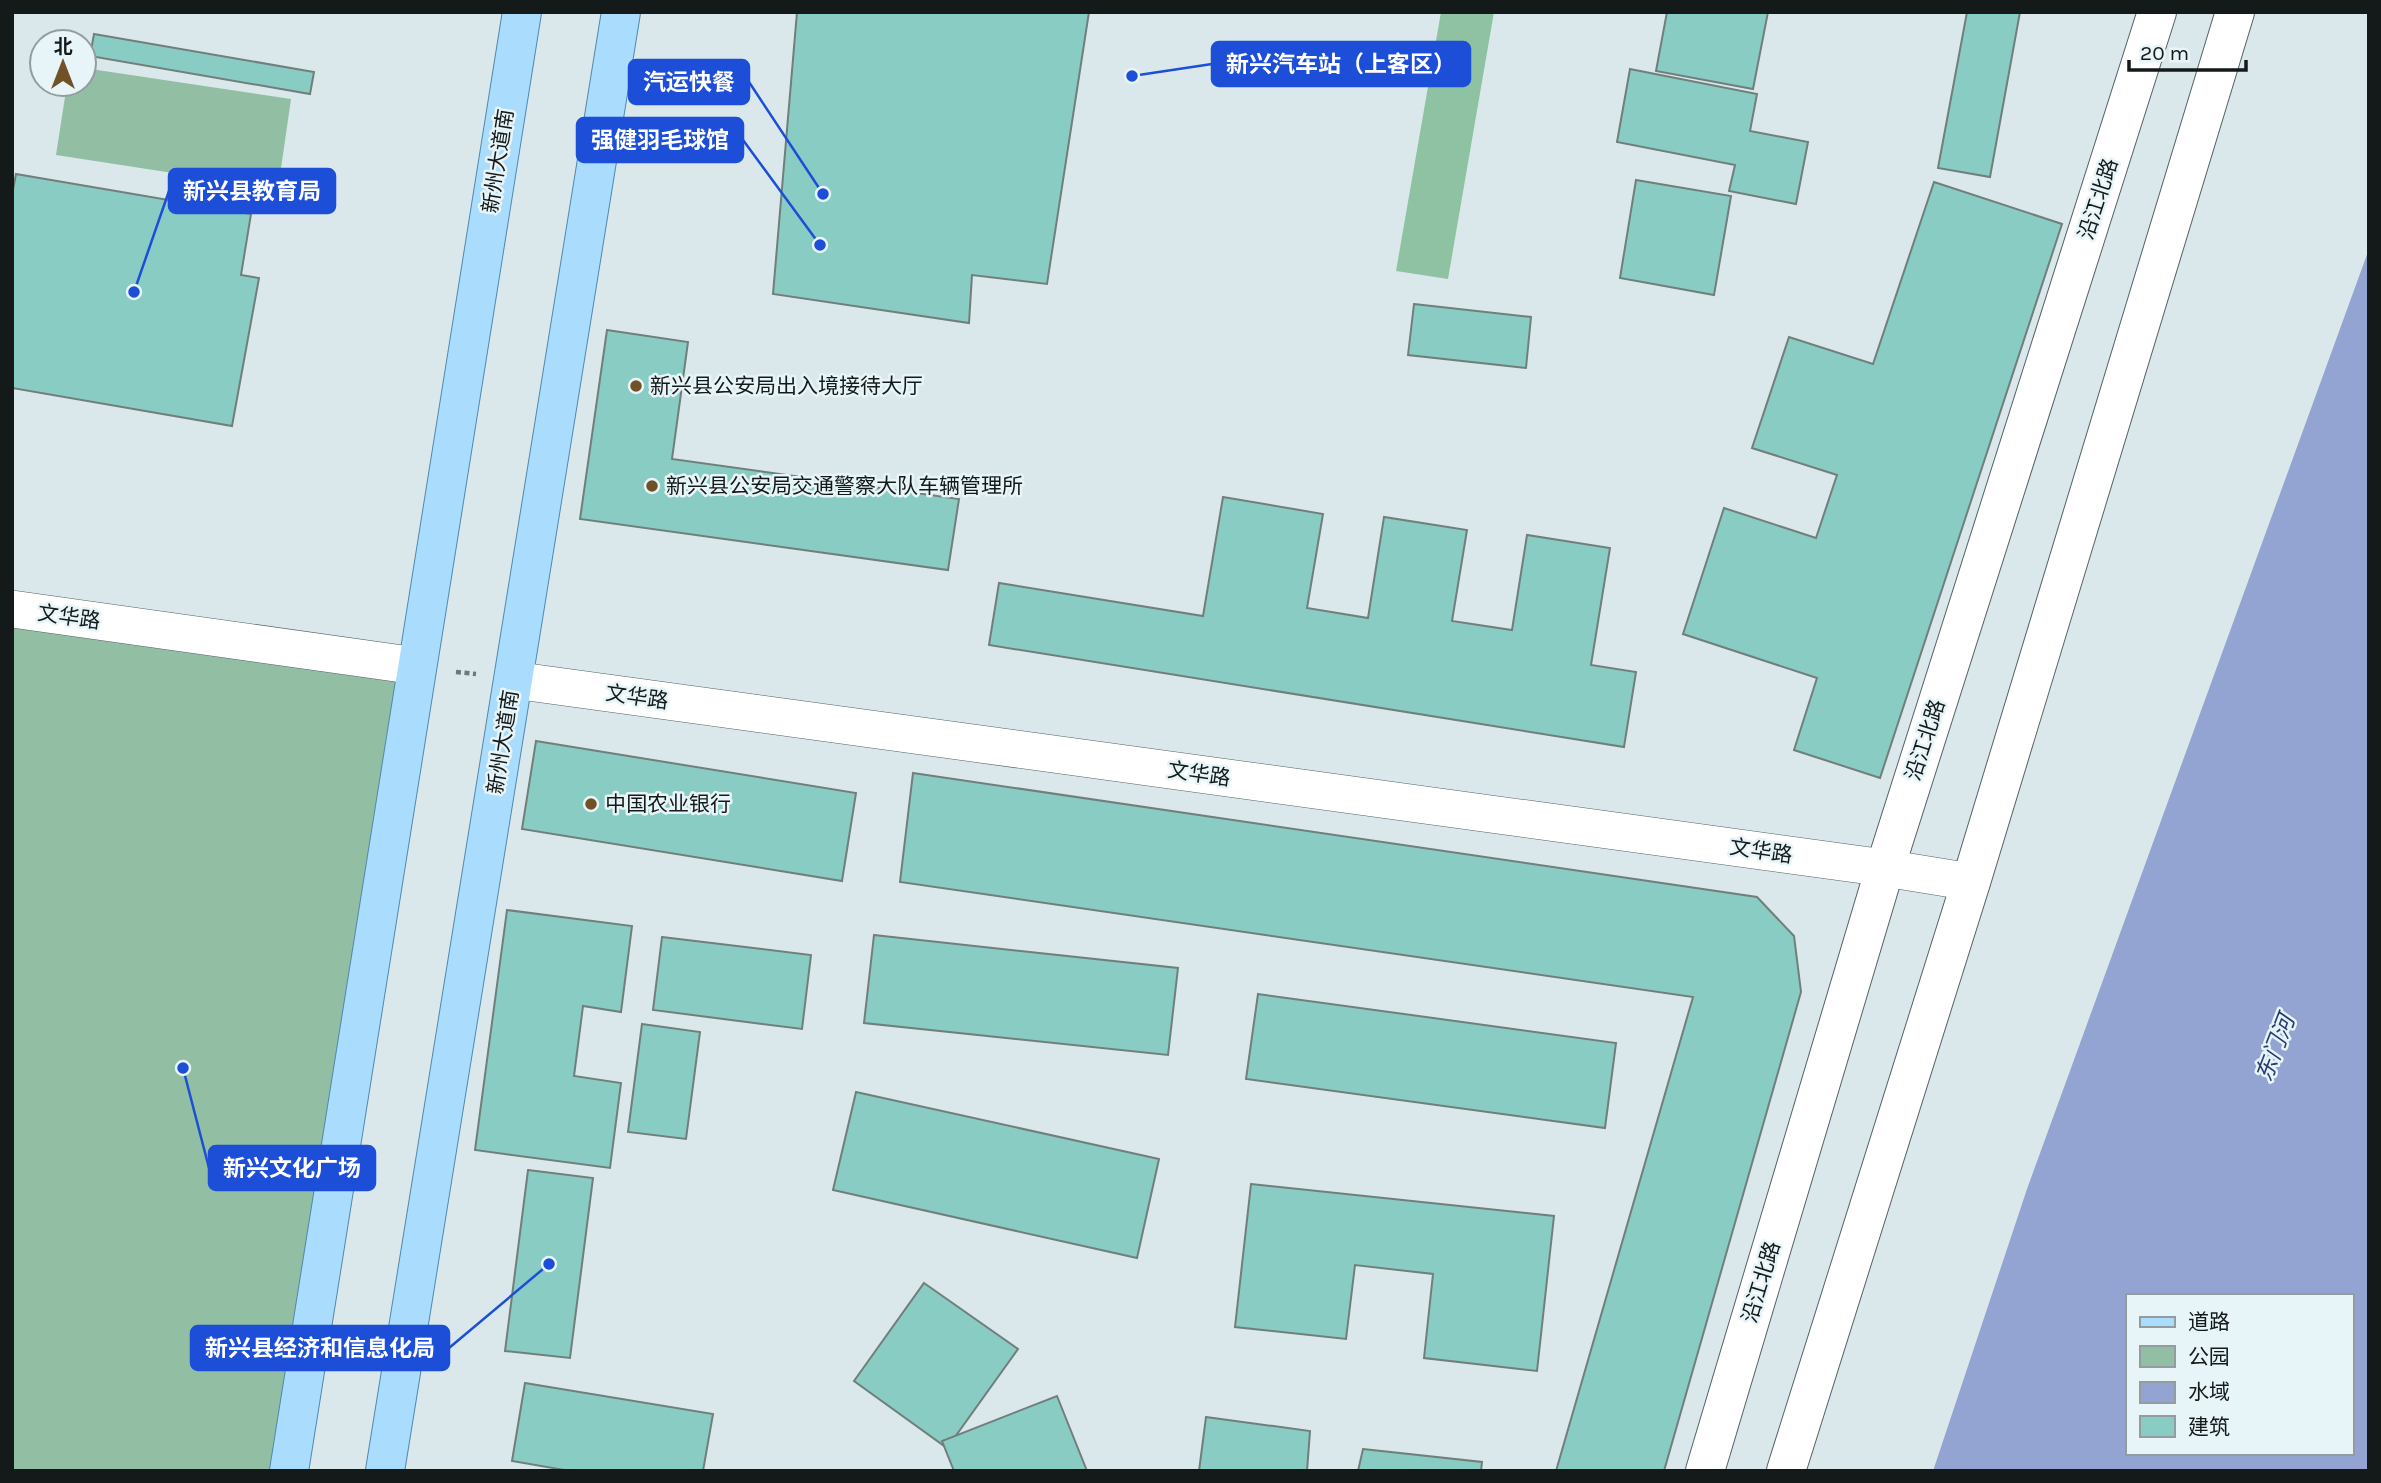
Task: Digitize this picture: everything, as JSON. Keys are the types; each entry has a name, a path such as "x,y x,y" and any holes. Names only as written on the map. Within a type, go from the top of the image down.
{"main road":[{"name":"新州大道南","path":"289,1471 522,12"},
{"name":"新州大道南","path":"386,1471 621,12"},
{"name":"沿江北路","path":"1705,1471 1885,867 2157,12"},
{"path":"1786,1471 1971,882 2235,12"}],"street":[{"name":"文华路","path":"12,609 418,666"},
{"name":"文华路","path":"513,680 1885,867 1971,882"}],"path":[{"path":"418,666 513,680"}],"green space":[{"path":"1441,12 1494,12 1448,279 1396,271"},
{"path":"98,70 291,99 278,189 56,155 65,98 98,98"},
{"path":"12,609 417,666 289,1471 12,1471"}],"water":[{"name":"东门河","path":"2369,249 2369,1471 1933,1471 2027,1189"}],"building":[{"path":"797,12 1089,12 1047,284 972,275 969,323 773,294"},
{"path":"1667,12 1768,12 1753,89 1656,71"},
{"path":"1967,12 2020,12 1990,177 1938,168"},
{"path":"98,35 314,72 310,94 98,57"},
{"path":"1630,69 1757,94 1750,131 1808,142 1796,204 1729,191 1735,165 1617,142"},
{"path":"16,174 251,214 241,275 259,278 232,426 12,388 12,195"},
{"path":"1636,180 1731,196 1714,295 1620,278"},
{"path":"1934,182 2062,224 1880,778 1794,750 1817,678 1683,634 1724,508 1816,538 1837,475 1752,448 1789,337 1873,364"},
{"path":"1414,304 1531,317 1526,368 1408,355"},
{"path":"607,330 688,342 672,459 959,499 948,570 580,519"},
{"path":"1223,497 1323,514 1307,608 1368,618 1384,517 1467,530 1452,621 1512,630 1527,535 1610,548 1591,665 1636,672 1624,747 989,645 999,583 1203,616"},
{"path":"536,741 856,793 842,881 522,829"},
{"path":"913,773 1757,897 1794,936 1801,992 1664,1471 1556,1471 1693,997 900,882"},
{"path":"507,910 632,926 621,1012 583,1006 574,1076 621,1083 610,1168 475,1150"},
{"path":"874,935 1178,968 1168,1055 864,1023"},
{"path":"662,937 811,955 802,1029 653,1010"},
{"path":"1258,994 1616,1043 1605,1128 1246,1079"},
{"path":"642,1024 700,1032 686,1139 628,1132"},
{"path":"856,1092 1159,1159 1137,1258 833,1190"},
{"path":"528,1170 593,1178 570,1358 505,1351"},
{"path":"1251,1184 1554,1216 1537,1371 1424,1358 1433,1274 1355,1265 1346,1339 1235,1327"},
{"path":"924,1283 1018,1349 947,1448 854,1381"},
{"path":"525,1383 713,1414 703,1471 570,1471 512,1461"},
{"path":"1057,1396 1087,1471 954,1471 942,1441"},
{"path":"1206,1417 1310,1431 1307,1471 1199,1471"},
{"path":"1363,1449 1482,1462 1481,1471 1358,1471"}],"place":[{"name":"新兴汽车站（上客区）","path":"1132,76"},
{"name":"汽运快餐","path":"823,194"},
{"name":"强健羽毛球馆","path":"820,245"},
{"name":"新兴县教育局","path":"134,292"},
{"name":"新兴县公安局出入境接待大厅","path":"636,386"},
{"name":"新兴县公安局交通警察大队车辆管理所","path":"652,486"},
{"name":"中国农业银行","path":"591,804"},
{"name":"新兴文化广场","path":"183,1068"},
{"name":"新兴县经济和信息化局","path":"549,1264"}]}
